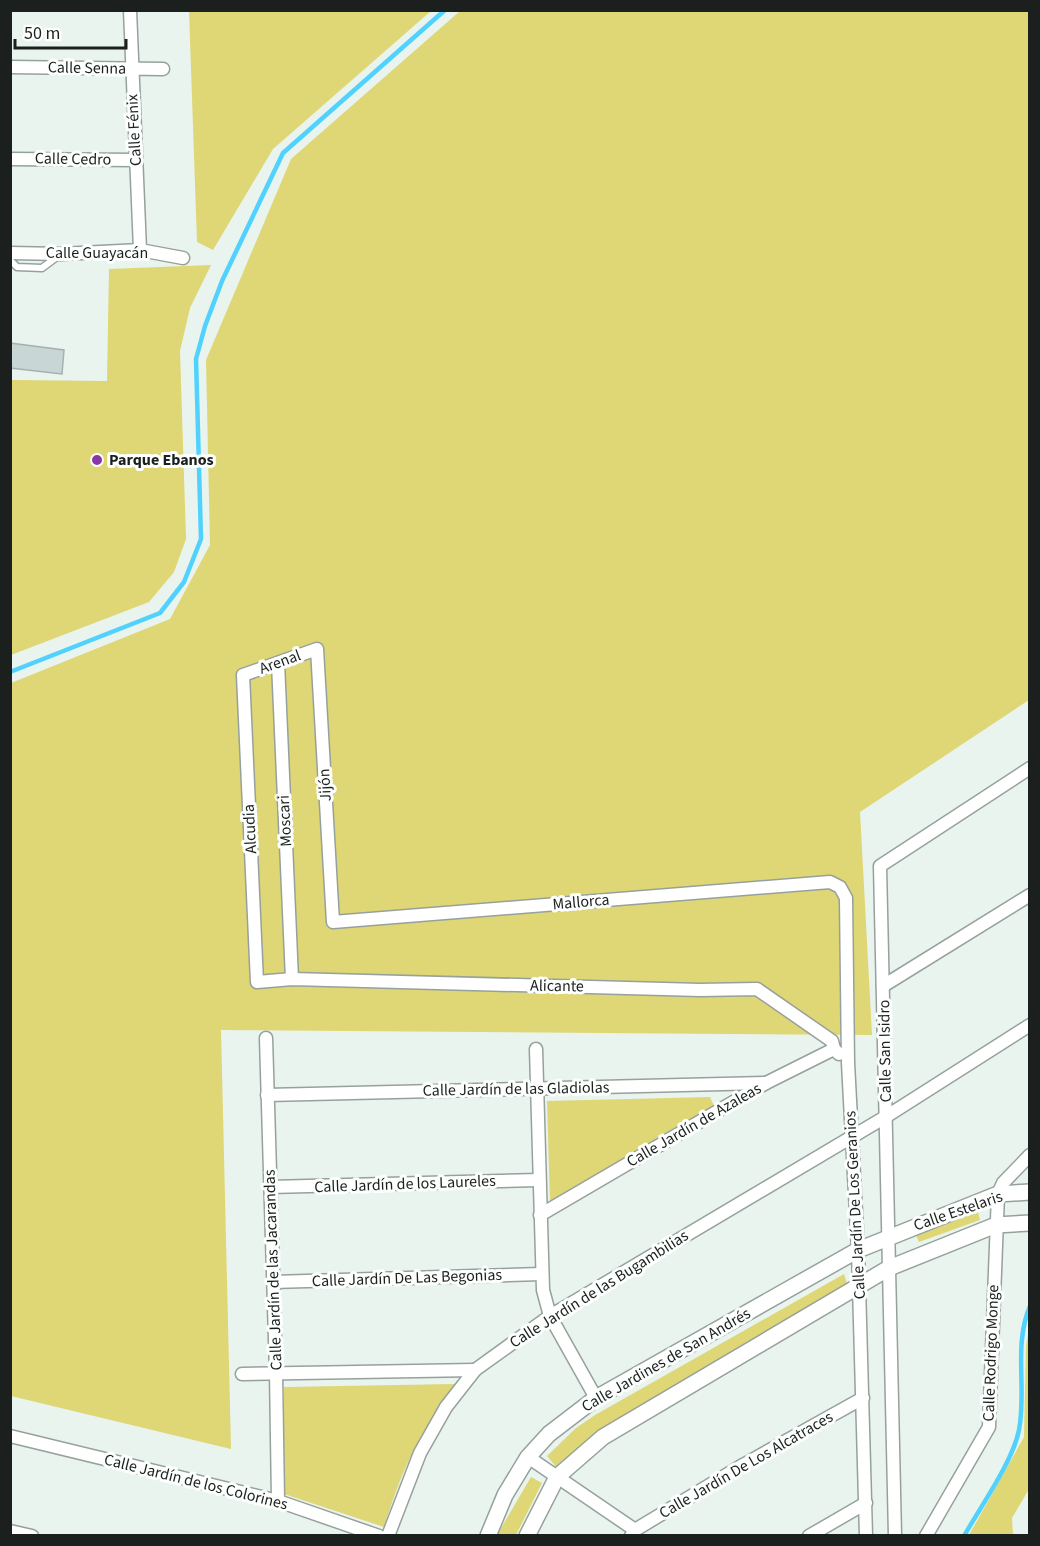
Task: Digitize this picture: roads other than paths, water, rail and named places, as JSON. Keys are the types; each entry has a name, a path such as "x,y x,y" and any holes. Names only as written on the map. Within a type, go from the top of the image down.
{"street":[{"name":"Calle Fénix","path":"130,10 140,250"},
{"name":"Calle Senna","path":"10,67 163,69"},
{"name":"Calle Cedro","path":"10,159 136,160"},
{"name":"Calle Guayacán","path":"10,253 61,254 140,250 183,258"},
{"name":"Arenal","path":"243,675 317,649"},
{"name":"Jijón","path":"317,649 333,922"},
{"name":"Moscari","path":"278,663 292,979"},
{"name":"Alcudia","path":"243,675 257,982"},
{"name":"Calle San Isidro","path":"888,1237 880,866 1029,768"},
{"name":"Mallorca","path":"333,922 830,882"},
{"name":"Calle Jardín De Los Geranios","path":"830,882 840,887 846,898 848,1063 858,1250 866,1536"},
{"path":"883,986 1029,895"},
{"name":"Alicante","path":"257,982 292,979 700,990 757,989 832,1041 834,1049"},
{"name":"Calle Jardín de las Bugambilias","path":"388,1536 420,1453 446,1407 475,1370 550,1316 886,1116 1029,1025"},
{"name":"Calle Jardín de las Jacarandas","path":"266,1038 278,1501"},
{"path":"536,1049 541,1274 545,1302 550,1316 596,1398"},
{"path":"834,1049 848,1063"},
{"name":"Calle Jardín de Azaleas","path":"540,1215 766,1083 834,1049"},
{"name":"Calle Jardín de las Gladiolas","path":"267,1095 766,1083"},
{"path":"998,1194 1003,1183 1029,1155"},
{"name":"Calle Jardín de los Laureles","path":"270,1187 539,1180"},
{"name":"Calle Estelaris","path":"858,1250 998,1194 1029,1192"},
{"name":"Calle Rodrigo Monge","path":"926,1536 989,1427 998,1194"},
{"name":"Calle Estelaris","path":"859,1284 889,1268 996,1225 1029,1223"},
{"name":"Calle Jardín De Los Geranios","path":"888,1237 895,1536"},
{"name":"Calle Jardines de San Andrés","path":"488,1536 505,1495 528,1457 549,1434 596,1398 858,1250"},
{"name":"Calle Jardín De Las Begonias","path":"273,1282 541,1274"},
{"name":"Calle Jardines de San Andrés","path":"527,1536 557,1477 603,1437 859,1284"},
{"path":"242,1374 475,1370"},
{"name":"Calle Jardín De Los Alcatraces","path":"633,1533 743,1465 863,1398"},
{"name":"Calle Jardín de los Colorines","path":"10,1436 278,1501 379,1536"},
{"path":"528,1457 633,1533"},
{"path":"809,1536 866,1503"},
{"path":"10,1531 32,1536"}],"lane":[{"path":"10,260 17,267 42,268 61,254"}],"waterway":[{"path":"10,672 160,613 184,582 201,539 196,359 205,326 222,281 283,153 445,10"},
{"path":"964,1536 996,1483 1016,1442 1022,1399 1022,1336 1030,1306"}],"place":[{"name":"Parque Ebanos","path":"97,460"}]}
